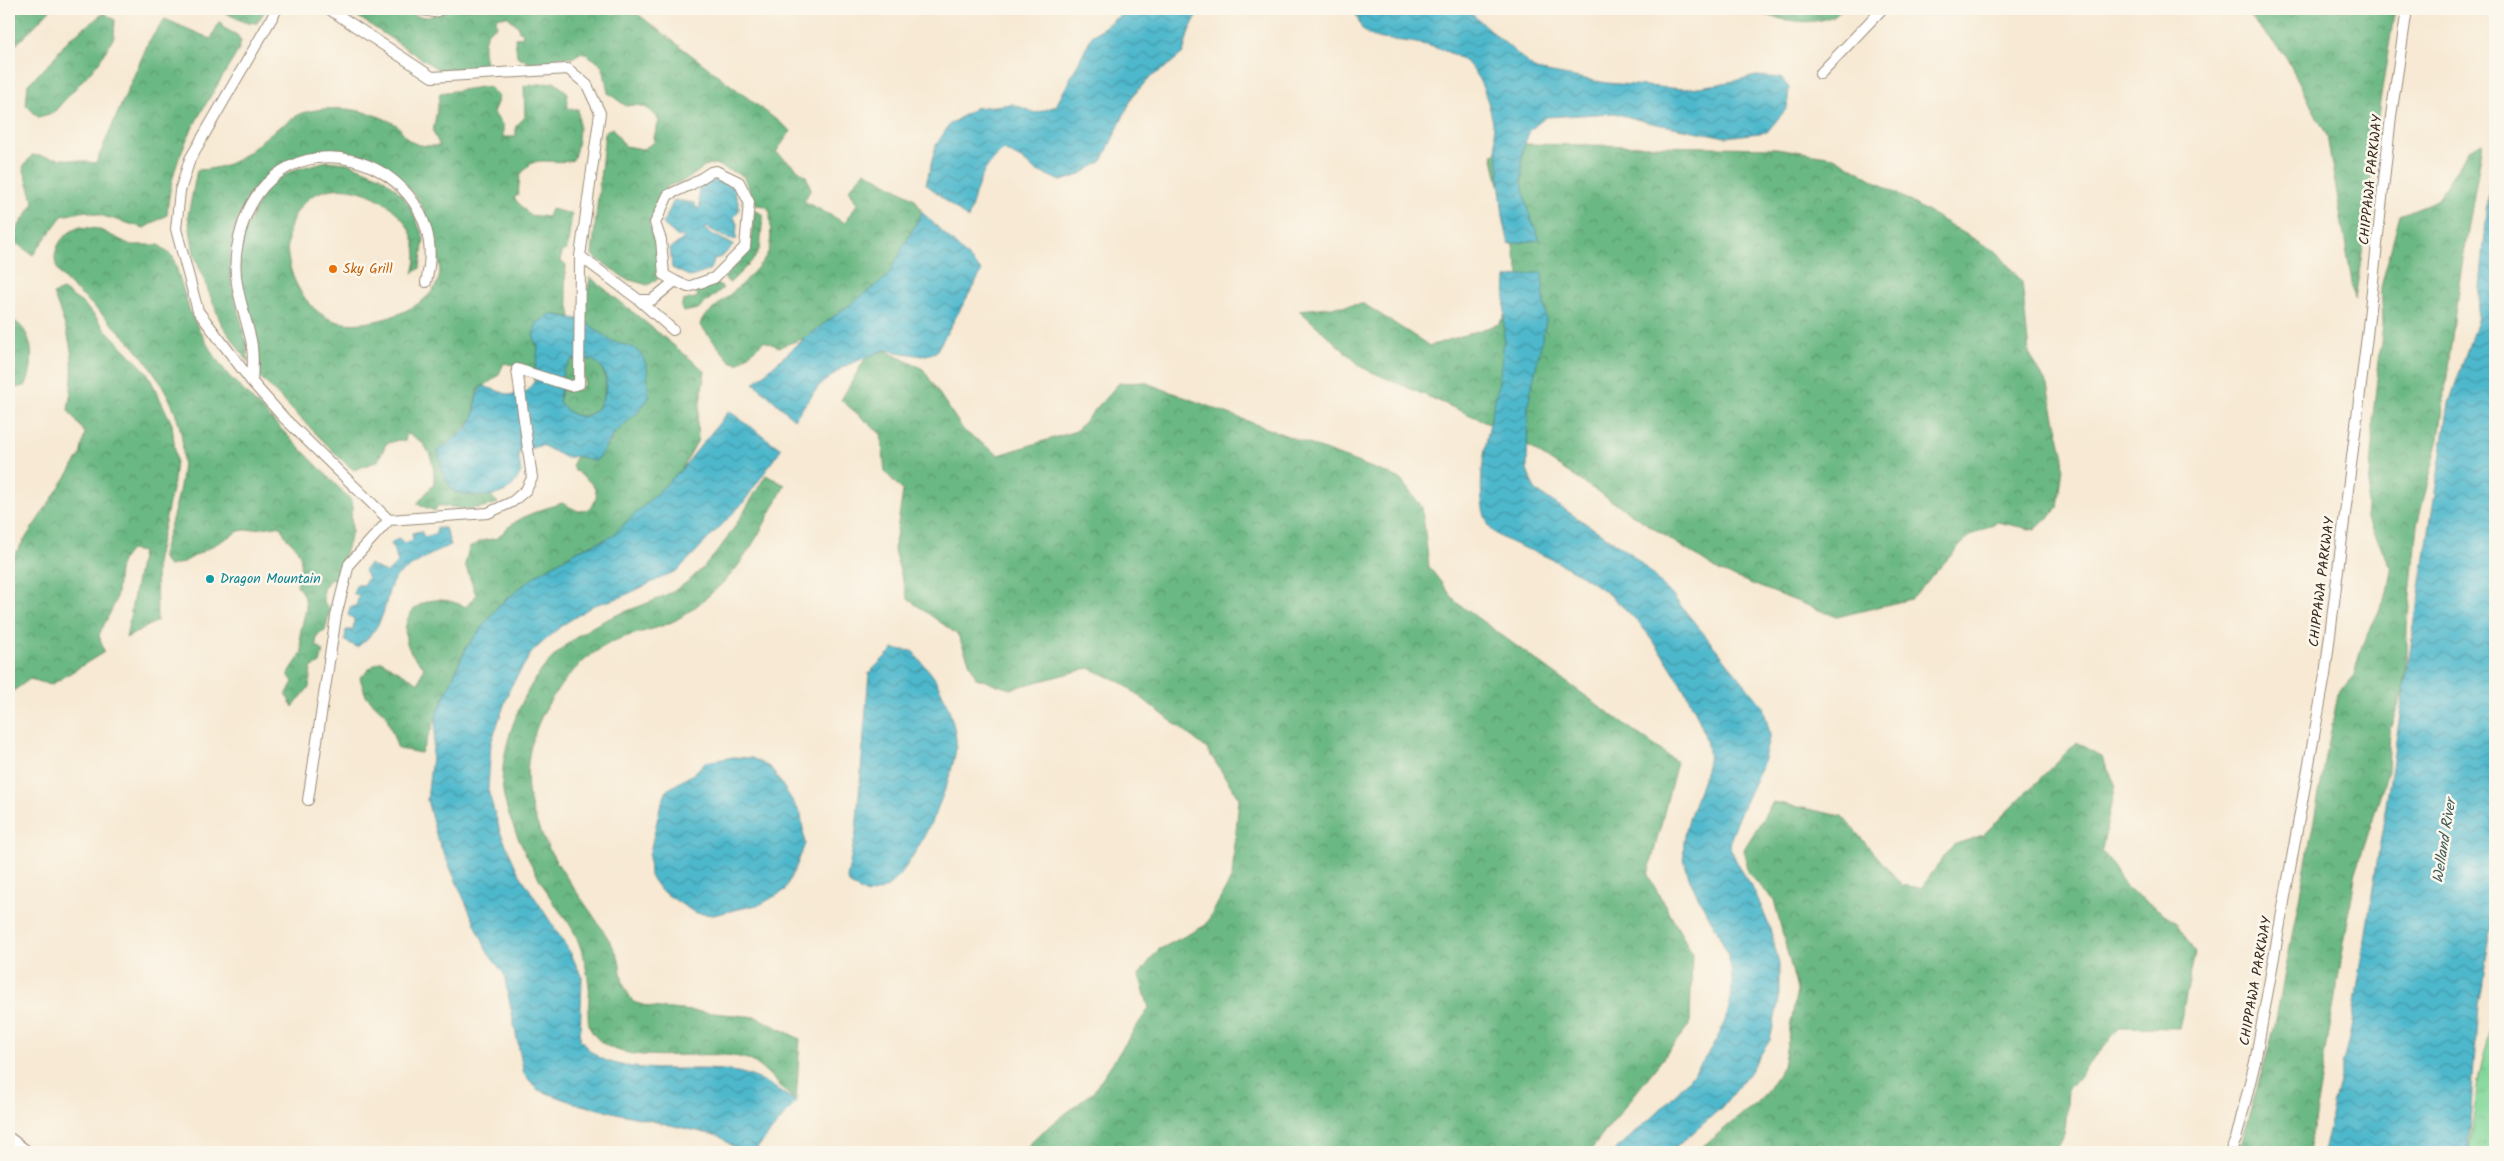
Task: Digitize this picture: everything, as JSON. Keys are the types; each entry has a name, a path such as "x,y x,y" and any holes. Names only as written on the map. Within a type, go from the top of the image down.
{"main road":[{"path":"9,1140 25,1152"}],"street":[{"path":"277,9 190,159 180,191 176,229 198,311 252,382 284,418 389,520"},
{"path":"308,800 336,616 349,564 389,520 488,513 512,502 526,490 532,478 516,369 571,386 579,384 578,310 580,256 600,113 587,85 568,69 432,77 329,9"},
{"path":"416,9 435,12 442,9"},
{"path":"1820,74 1882,9"},
{"name":"CHIPPAWA PARKWAY","path":"2230,1152 2236,1139 2255,1062 2325,675 2366,346 2391,116 2407,9"},
{"path":"252,382 251,341 236,284 237,248 248,210 258,192 266,182 300,161 322,157 340,157 364,162 387,176 406,194 420,211 430,249 430,265 426,282"},
{"path":"716,171 739,182 749,202 745,247 714,278 688,287 675,281 664,276 660,240 655,223 668,194 716,171"},
{"path":"580,256 639,300 673,330"},
{"path":"639,300 652,300 675,281"}],"green space":[{"path":"9,9 51,9 9,52"},
{"path":"225,9 266,9 257,23 244,22 224,12"},
{"path":"346,9 408,9 416,16 428,17 452,9 631,9 791,131 776,152 806,176 811,189 804,201 845,223 857,204 849,189 865,171 915,199 922,212 888,277 805,338 779,347 764,341 738,364 730,361 700,325 702,319 758,267 769,250 771,236 770,211 765,206 756,205 743,176 715,164 707,165 688,179 668,186 649,223 658,254 659,278 648,285 626,279 592,255 605,132 612,128 625,146 643,149 655,142 654,137 659,121 653,113 641,106 626,106 608,93 604,72 600,64 582,52 572,58 557,57 543,63 529,63 517,56 515,38 523,36 522,31 519,31 518,26 507,16 496,18 497,26 488,32 484,42 486,63 479,69 439,70"},
{"path":"1744,9 1842,9 1832,16 1808,22 1781,19"},
{"path":"2244,9 2395,9 2379,108 2355,300 2327,136 2286,57"},
{"path":"104,13 115,20 114,37 99,62 53,113 38,117 26,105 28,84 48,65 69,39"},
{"path":"165,19 211,39 219,22 222,23 222,27 237,35 241,41 238,51 192,129 183,149 175,169 167,215 144,228 86,211 62,216 33,255 10,239 34,203 23,167 32,155 96,163 149,41"},
{"path":"554,82 567,92 568,109 578,109 577,148 573,160 563,162 539,161 531,164 520,175 518,195 514,198 529,215 548,217 551,209 572,214 567,250 562,251 561,262 566,265 565,286 571,317 551,314 533,335 538,348 536,370 504,363 498,376 477,391 473,419 453,441 438,451 444,475 471,496 490,495 498,503 469,509 437,506 435,511 417,504 434,484 434,476 429,453 415,437 407,434 405,441 398,440 386,444 378,461 354,470 260,377 254,336 240,280 239,256 243,236 262,194 274,182 293,170 327,161 348,163 380,176 395,188 409,204 424,238 420,268 413,273 415,247 406,224 388,205 365,193 340,189 317,194 298,210 288,238 287,251 294,279 309,303 319,313 331,320 344,323 370,322 399,314 425,299 434,289 440,274 439,261 431,229 416,197 384,168 355,155 326,152 297,158 272,173 251,195 236,223 230,257 232,284 247,349 248,362 221,323 194,254 188,216 197,170 227,165 237,160 274,131 299,115 314,110 350,110 373,115 397,125 408,140 412,142 421,145 440,146 433,132 440,93 489,86 499,98 493,112 503,126 503,137 516,137 516,126 525,117 524,86"},
{"path":"2483,142 2458,290 2439,439 2417,525 2407,626 2407,659 2404,689 2390,729 2388,771 2356,872 2309,1152 2238,1152 2274,1030 2338,694 2354,675 2362,645 2388,593 2392,569 2366,517 2373,447 2373,416 2383,323 2381,287 2400,215 2437,200 2469,149"},
{"path":"1523,144 1776,148 1834,157 1998,253 2022,282 2029,353 2048,386 2064,458 2058,508 2035,530 1997,522 1968,537 1911,599 1837,617 1719,571 1500,428 1363,368 1299,310 1364,304 1430,346 1499,324 1522,287 1492,154"},
{"path":"755,210 763,215 760,248 754,259 731,282 728,282 724,277 749,251"},
{"path":"80,227 98,229 131,245 159,245 173,257 191,315 212,353 228,375 350,499 354,509 351,510 352,532 337,579 330,579 323,589 323,601 330,609 325,631 317,635 316,644 323,651 320,663 311,668 309,687 293,707 286,695 293,682 288,674 302,653 300,634 306,609 305,598 297,585 301,569 299,553 282,528 276,526 239,531 182,563 169,566 165,563 162,555 182,476 183,444 180,428 174,409 165,391 143,358 117,328 67,282 57,268 55,255 59,243 68,233"},
{"path":"590,277 705,371 697,422 698,440 681,470 611,537 577,551 535,576 498,607 466,648 421,753 398,749 386,715 366,696 360,678 371,667 381,661 419,683 424,666 415,658 406,638 406,627 409,617 415,609 424,603 436,600 466,607 476,595 465,564 469,548 481,541 498,538 519,520 562,503 578,511 590,508 595,501 595,490 589,481 572,467 576,456 608,446 614,434 649,397 648,387 634,348 611,341 583,320"},
{"path":"717,283 723,288 698,309 683,312 681,307 683,301 698,297 696,290"},
{"path":"63,290 82,303 147,372 172,424 176,460 174,480 156,563 157,621 126,638 142,552 130,550 125,555 120,567 115,603 99,635 104,652 51,685 30,679 9,694 9,563 80,456 85,433 68,410 72,377 71,350 65,324 53,294"},
{"path":"9,319 18,323 24,330 31,348 32,358 29,378 25,386 9,389"},
{"path":"884,350 923,369 964,431 999,455 1076,431 1119,383 1144,382 1399,478 1422,507 1429,567 1457,603 1677,762 1648,875 1692,953 1690,1024 1590,1151 1024,1152 1036,1137 1093,1092 1149,1008 1139,975 1158,950 1206,925 1232,877 1239,798 1206,748 1121,682 1089,668 1010,689 976,678 958,635 908,599 894,550 903,491 885,472 881,434 841,400 866,357"},
{"path":"584,359 597,361 603,372 605,384 603,396 598,406 591,413 581,416 570,413 559,402 562,388 579,390 584,384"},
{"path":"572,360 576,360 574,382 562,379 563,370"},
{"path":"766,475 785,485 757,537 737,567 727,579 684,615 657,628 610,643 591,655 573,671 558,689 545,710 535,732 529,755 527,778 530,801 536,822 545,842 616,952 624,985 633,1002 650,1007 756,1017 800,1039 796,1102 766,1072 747,1059 729,1056 664,1056 622,1052 605,1044 592,1032 588,1022 588,979 581,948 568,921 553,902 518,838 504,797 502,782 506,749 517,714 532,683 547,664 572,640 587,630 670,593 693,577 715,555 742,516"},
{"path":"2077,742 2102,757 2115,784 2102,850 2127,888 2176,922 2195,953 2179,1028 2120,1027 2068,1090 2065,1133 2055,1152 1696,1152 1763,1097 1783,1066 1797,990 1774,900 1747,872 1744,849 1773,802 1842,816 1902,885 1921,888 1953,845 1983,835"},
{"path":"2495,1004 2495,1152 2469,1152 2478,1081"}],"water":[{"path":"1128,9 1200,9 1189,31 1183,53 1149,78 1133,96 1102,161 1077,176 1061,181 1035,170 1021,159 1004,150 996,156 984,172 968,219 926,184 936,145 950,124 975,108 1013,104 1036,113 1056,106 1092,36"},
{"path":"1354,9 1466,9 1536,70 1607,83 1684,89 1757,76 1781,78 1789,88 1787,108 1767,132 1726,137 1651,123 1614,113 1546,117 1530,130 1522,151 1522,182 1528,211 1540,240 1509,244 1502,212 1492,119 1482,85 1474,71 1461,59 1441,50 1411,42 1382,39 1367,34 1363,30"},
{"name":"Welland River","path":"2495,123 2495,909 2478,1005 2468,1152 2323,1152 2351,1028 2449,403 2477,321"},
{"path":"714,179 733,187 739,204 739,210 734,217 737,224 736,240 725,237 706,227 706,231 734,245 722,257 714,259 712,267 708,271 691,277 672,268 670,249 684,238 682,236 678,237 663,224 674,200 695,203 696,208 700,208 698,189"},
{"path":"922,212 982,271 936,352 923,356 884,350 843,367 819,386 794,419 754,383 805,338 887,277"},
{"path":"1542,272 1546,321 1528,405 1527,470 1535,490 1632,554 1672,595 1763,706 1770,734 1763,763 1737,820 1729,845 1741,871 1756,894 1770,928 1779,963 1779,1000 1770,1040 1748,1074 1721,1108 1671,1152 1613,1152 1679,1091 1716,1041 1727,1013 1732,985 1728,956 1691,883 1684,857 1689,818 1707,766 1708,751 1699,719 1680,682 1646,632 1630,614 1612,597 1584,577 1552,559 1499,536 1489,526 1483,509 1481,490 1482,469 1501,367 1506,278"},
{"path":"551,314 583,320 611,341 634,348 642,355 647,367 649,398 638,412 614,434 596,461 576,456 566,458 542,445 518,452 521,472 509,489 489,496 453,491 444,476 438,451 467,428 473,418 476,397 483,386 510,395 527,391 534,382 538,348 533,335 537,323","holes":["588,359 600,366 605,376 606,389 602,402 594,411 584,416 572,414 559,402 563,370 572,360"]},
{"path":"729,411 781,449 743,503 678,570 619,598 594,605 561,626 532,652 510,688 491,743 488,790 500,831 517,870 570,952 582,977 580,1039 593,1053 622,1065 640,1068 716,1069 731,1071 749,1075 765,1082 796,1102 754,1152 740,1152 719,1136 581,1105 538,1090 524,1074 504,974 488,953 437,838 427,800 437,713 466,648 498,606 535,576 577,551 611,537 681,470"},
{"path":"437,528 445,528 451,545 421,560 398,575 391,584 381,619 371,635 357,647 345,641 346,630 353,630 354,619 348,615 350,607 356,606 359,596 353,593 356,585 364,585 368,577 364,571 369,564 387,573 398,562 391,543 399,538 404,543 413,540 412,533 421,531 424,537 435,534"},
{"path":"893,649 913,651 934,677 943,694 951,717 956,739 955,754 943,795 911,859 889,886 867,894 850,885 847,878 856,832 869,673"},
{"path":"733,757 752,758 771,768 801,814 805,844 784,891 761,904 713,915 695,913 660,890 650,876 649,856 660,808 667,790 693,774 706,762"}],"place":[{"name":"Sky Grill","path":"333,269"},
{"name":"Dragon Mountain","path":"210,579"}]}
